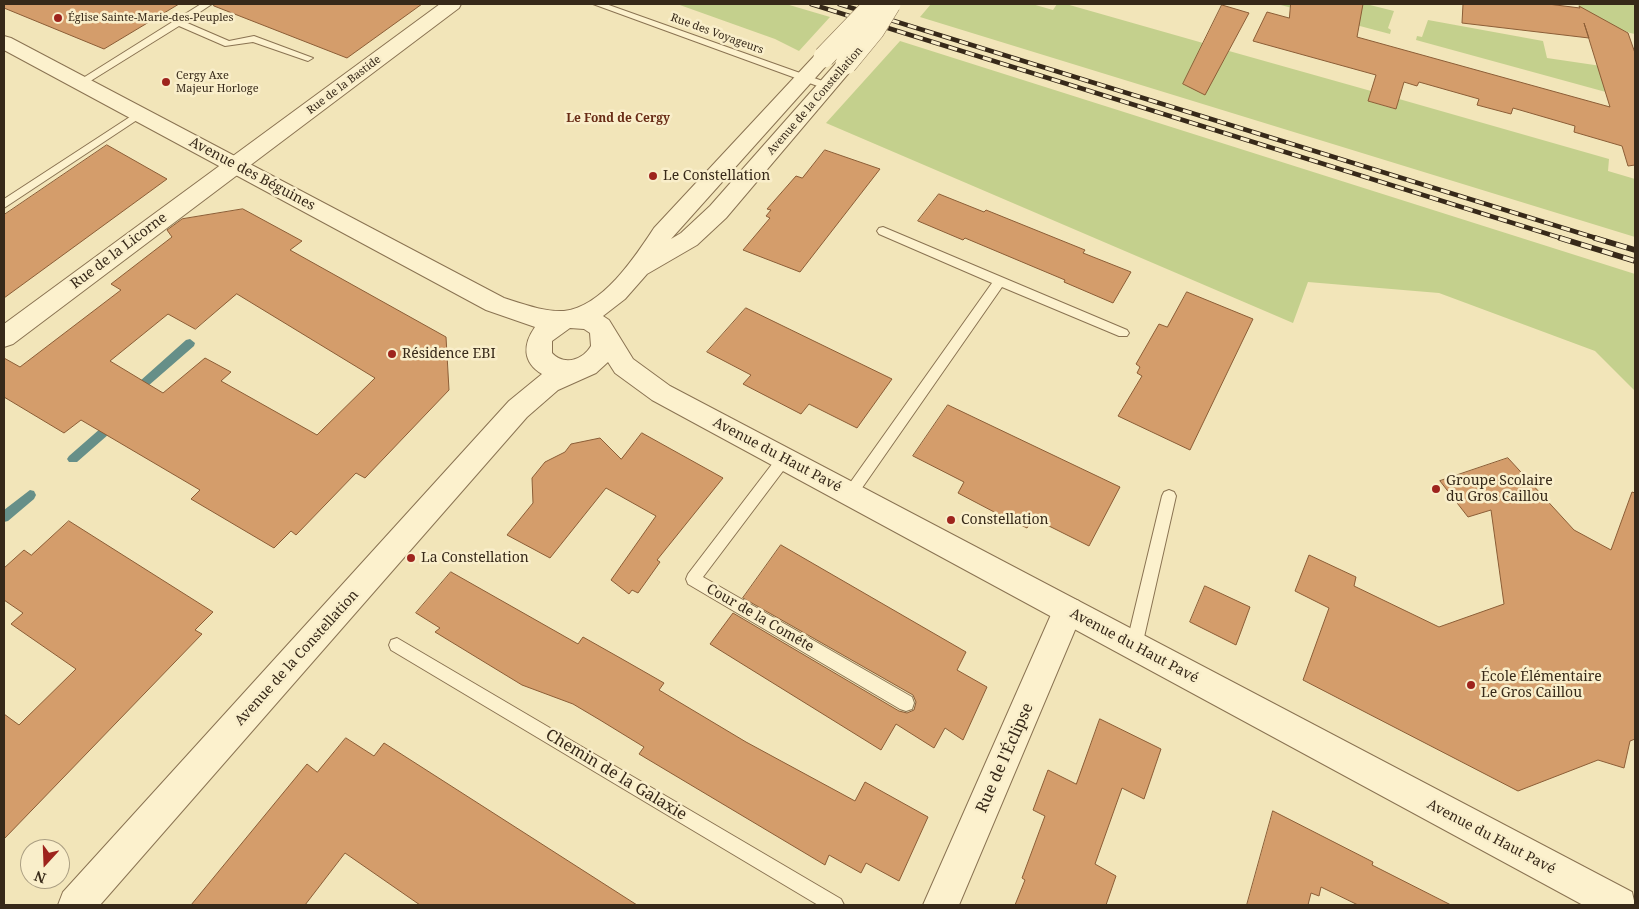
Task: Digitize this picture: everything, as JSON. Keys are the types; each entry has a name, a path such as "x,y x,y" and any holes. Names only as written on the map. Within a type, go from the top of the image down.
{"street":[{"name":"Rue de la Bastide","path":"235,165 452,4"},
{"name":"Avenue de la Constellation","path":"518,409 533,371 541,335 549,327 596,309 620,290 641,268 662,234 874,4"},
{"name":"Avenue de la Constellation","path":"641,268 689,239 718,212 846,64 874,30 890,4"},
{"name":"Avenue des Béguines","path":"4,42 501,306 532,317 568,319"},
{"name":"Rue de la Licorne","path":"4,337 235,165"},
{"name":"Avenue de la Constellation","path":"76,905 518,409 549,383 592,362 601,355 605,346 604,334 608,312 620,290"},
{"name":"Avenue des Béguines","path":"501,306 524,325 538,349"},
{"path":"568,319 588,320 598,325 604,334"},
{"name":"Avenue du Haut Pavé","path":"604,334 624,366 650,386"},
{"path":"538,349 542,362 562,370 578,369"},
{"name":"Avenue du Haut Pavé","path":"578,369 614,373 650,386 1619,905"},
{"name":"Rue de l'Éclipse","path":"941,905 1068,611"}],"lane":[{"path":"80,83 207,4"},
{"name":"Rue des Voyageurs","path":"598,4 827,86"},
{"path":"178,22 228,44 254,39 308,58"},
{"path":"4,204 139,114"},
{"path":"883,230 1122,333"},
{"path":"850,494 1000,281"},
{"name":"Cour de la Cométe","path":"784,459 693,579 906,704"},
{"path":"1134,646 1169,496"},
{"name":"Chemin de la Galaxie","path":"397,645 835,905"}],"green space":[{"path":"677,4 786,4 830,17 799,51 775,39"},
{"path":"931,4 1032,4 1053,10 1057,4 1066,4 1203,43 1199,52 1224,60 1229,51 1371,91 1368,101 1395,109 1399,99 1609,159 1608,171 1635,179 1635,237 920,17"},
{"path":"1277,4 1366,4 1394,11 1388,28 1391,30 1390,34"},
{"path":"1578,4 1635,4 1635,34 1622,30 1589,14 1581,13"},
{"path":"1428,20 1543,41 1547,58 1635,71 1635,100 1416,40 1417,36 1422,37"},
{"path":"900,41 1635,274 1635,391 1595,351 1439,293 1308,282 1293,323 826,123"}],"building":[{"path":"4,4 179,4 104,49 4,8"},
{"path":"214,4 422,4 347,58 214,6"},
{"path":"1291,4 1363,4 1357,37 1610,107 1589,38 1462,23 1463,4 1548,4 1580,8 1579,6 1628,33 1635,53 1635,165 1628,166 1622,146 1574,132 1575,126 1513,108 1511,114 1477,105 1479,99 1419,82 1417,86 1404,82 1396,109 1368,101 1376,75 1253,41 1267,12 1289,18"},
{"path":"1222,5 1249,13 1205,95 1183,84"},
{"path":"107,145 167,179 4,298 4,215"},
{"path":"825,150 880,169 800,272 743,250 770,218 766,216 771,210 767,209 796,176 802,178"},
{"path":"939,194 984,212 986,210 1085,250 1083,253 1131,272 1113,303 1064,282 1065,280 965,238 963,240 918,221"},
{"path":"243,209 302,241 290,250 446,337 449,390 365,478 356,473 296,535 291,531 274,548 191,499 200,490 81,420 64,433 4,397 4,358 20,367 121,290 111,284 172,237 167,230 182,219","holes":["237,294 375,378 317,435 221,381 231,372 205,358 163,393 110,361 168,314 195,329"]},
{"path":"1187,292 1253,319 1190,450 1118,416 1142,376 1137,373 1140,367 1136,364 1159,324 1167,327"},
{"path":"746,308 892,379 857,428 809,404 801,414 743,384 751,375 707,352"},
{"path":"948,405 1120,487 1089,546 1033,518 1027,528 998,514 958,493 964,482 913,456"},
{"path":"642,433 723,478 657,560 660,562 638,593 632,590 629,594 611,580 656,516 606,488 550,558 507,535 533,503 532,478 545,462 565,452 571,444 600,438 621,459"},
{"path":"1508,458 1574,530 1611,550 1632,492 1635,493 1635,739 1630,741 1624,768 1598,760 1518,791 1303,680 1329,608 1295,591 1309,555 1356,577 1354,586 1439,627 1504,604 1491,510 1468,517 1440,481"},
{"path":"69,521 213,612 195,630 202,634 4,839 4,714 19,725 76,669 11,624 23,613 4,600 4,568 24,550 31,555"},
{"path":"781,545 966,652 957,670 987,687 963,740 945,728 934,748 896,724 881,750 710,644 733,613 899,711 907,713 914,710 916,702 913,695 743,598"},
{"path":"451,572 578,644 583,637 622,659 664,683 659,690 746,742 855,801 865,782 928,817 899,881 866,863 861,873 829,855 825,865 639,754 644,747 600,720 573,704 522,685 435,632 440,628 416,613"},
{"path":"1205,586 1250,607 1236,645 1190,622"},
{"path":"1100,719 1161,749 1144,799 1122,788 1095,864 1116,876 1106,905 1015,905 1025,880 1022,878 1045,816 1033,810 1048,770 1076,784"},
{"path":"346,738 374,756 384,743 637,905 420,905 345,853 305,905 191,905 307,764 317,772"},
{"path":"1273,811 1373,862 1372,865 1451,905 1358,905 1321,887 1319,896 1311,893 1308,905 1247,905"}],"waterway":[{"path":"140,395 144,384 190,343"},
{"path":"73,459 113,424"},
{"path":"4,517 30,495"}],"railway":[{"path":"811,4 1564,239"},
{"path":"839,4 1599,239"},
{"path":"1560,238 1635,261"},
{"path":"1595,238 1635,250"}],"place":[{"name":"Église Sainte-Marie-des-Peuples","path":"58,18"},
{"name":"Cergy Axe Majeur Horloge","path":"166,82"},
{"name":"Le Constellation","path":"653,176"},
{"name":"Résidence EBI","path":"392,354"},
{"name":"Groupe Scolaire du Gros Caillou","path":"1436,489"},
{"name":"Constellation","path":"951,520"},
{"name":"La Constellation","path":"411,558"},
{"name":"École Élémentaire Le Gros Caillou","path":"1471,685"}],"district":[{"name":"Le Fond de Cergy","path":"618,119"}]}
